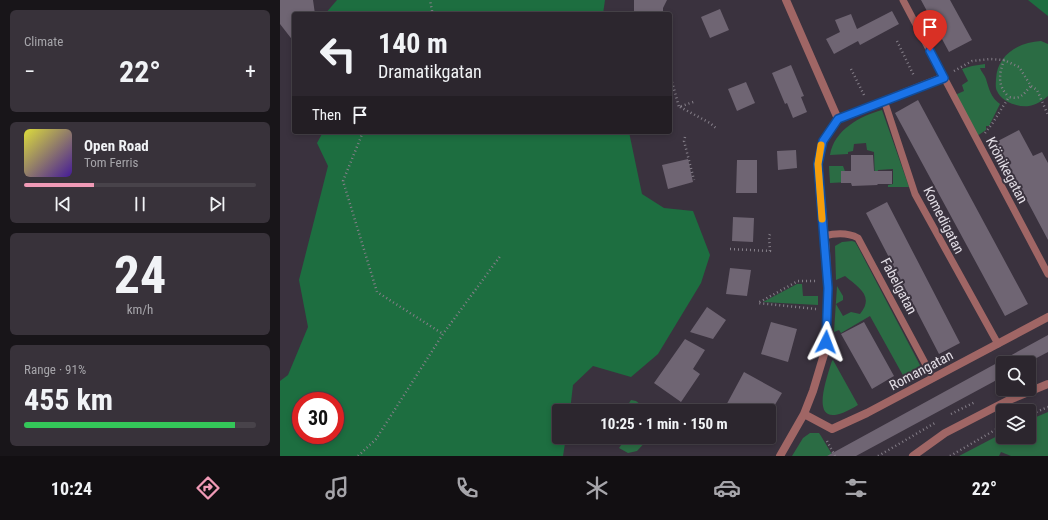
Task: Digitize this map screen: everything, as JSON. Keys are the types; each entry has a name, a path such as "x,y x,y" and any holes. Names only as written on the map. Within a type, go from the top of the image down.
{"street":[{"path":"786,0 838,119"},
{"path":"780,456 804,414 813,391 825,351 828,300 818,164 823,141 838,119 919,86 944,78"},
{"name":"Romangatan","path":"804,414 832,429 867,413 1048,317"},
{"path":"913,456 946,433 1010,400 1048,384"}],"lane":[{"name":"Krönikegatan","path":"903,0 1048,274"},
{"name":"Komedigatan","path":"884,100 915,194 998,344"},
{"name":"Fabelgatan","path":"824,236 850,233 858,238 933,378"}],"path":[{"path":"430,0 431,12"},
{"path":"897,41 919,86"},
{"path":"944,78 972,61 990,59 1004,60 1019,67 1031,86 1037,90 1048,115"},
{"path":"1004,60 1000,72 1000,84 1008,97 1015,99 1022,96 1031,86"},
{"path":"851,69 870,106"},
{"path":"672,82 679,107 710,123 717,129"},
{"path":"976,139 988,131 1008,97"},
{"path":"679,107 696,101"},
{"path":"362,134 343,181 376,292 443,334"},
{"path":"685,137 684,142 694,180"},
{"path":"730,249 770,251 769,236 771,232"},
{"path":"358,456 376,439 443,334 501,255"},
{"path":"819,281 798,281 758,303 820,309"},
{"path":"1036,412 1048,407"},
{"path":"950,456 996,430"}],"green space":[{"path":"337,0 605,0 603,12 327,12"},
{"path":"1028,0 1048,0 1048,16"},
{"path":"1041,41 1048,44 1048,96 1044,100 1029,106 1015,105 1006,101 999,95 996,88 997,71 1000,63 1017,47"},
{"path":"985,64 985,68 980,68 992,96 1000,104 989,126 986,126 986,130 977,136 955,95 964,91 962,85 968,81 962,69"},
{"path":"882,110 909,187 888,187 888,185 893,184 893,169 878,170 877,183 875,182 874,152 867,150 866,143 854,144 853,151 848,152 848,154 830,155 832,146 842,131 857,120"},
{"path":"322,134 629,134 642,194 664,208 693,211 710,255 701,283 658,354 631,377 593,366 573,385 571,404 552,404 552,444 565,444 563,456 280,456 280,381 288,375 308,327 299,280 328,166 317,143"},
{"path":"829,166 843,166 849,182 830,183"},
{"path":"842,242 855,242 858,247 922,369 905,379 870,316 841,333 839,330 834,332 837,286 843,296 843,300 836,304 843,316 851,312 860,314 866,302 863,292 845,276 836,280 835,246"},
{"path":"797,284 802,284 803,296 818,296 818,305 763,302"},
{"path":"833,360 858,405 842,413 832,415 826,412 823,406 823,396 828,373"},
{"path":"631,400 640,404 628,404"},
{"path":"1048,412 1048,456 1011,456 1001,452 999,456 959,456 996,437 996,444 1036,444 1036,417"},
{"path":"810,433 819,433 833,456 792,456 803,438"},
{"path":"622,444 644,444 637,451 628,453 619,448"}],"building":[{"path":"280,0 313,0 315,12 292,12 292,39 280,24"},
{"path":"634,0 667,0 663,8 663,12 634,12"},
{"path":"921,0 950,0 972,40 949,52"},
{"path":"720,9 729,30 710,38 701,17"},
{"path":"892,11 899,24 860,45 858,41 834,54 826,39 840,32 835,20 851,14 857,29"},
{"path":"791,65 804,96 801,97 807,112 793,118 787,103 785,104 772,73"},
{"path":"746,82 755,103 737,111 728,89"},
{"path":"918,100 1028,304 1005,316 895,113"},
{"path":"1019,130 1033,156 1042,152 1048,163 1048,240 996,142"},
{"path":"796,150 797,168 778,170 777,151"},
{"path":"851,155 873,155 874,171 892,171 892,184 852,186 851,183 841,183 841,171 851,171"},
{"path":"688,159 693,182 668,189 662,165"},
{"path":"737,160 757,160 757,193 736,193"},
{"path":"887,202 960,343 939,354 866,213"},
{"path":"733,217 754,218 753,242 732,241"},
{"path":"730,268 751,270 747,296 726,294"},
{"path":"707,307 726,320 713,339 690,332"},
{"path":"771,322 797,329 788,362 761,354"},
{"path":"864,322 894,376 872,389 841,334"},
{"path":"1048,335 1048,352 1036,358 1036,356 1010,356"},
{"path":"685,339 705,350 693,369 700,374 681,402 654,383"},
{"path":"996,363 996,380 993,382 856,456 827,456"},
{"path":"744,372 782,393 775,404 727,404"}],"slow traffic":[{"path":"821,145 818,164 822,219"}],"route":[{"path":"826,342 828,300 826,251 818,164 823,141 838,119 919,86 944,78 930,51"}]}
